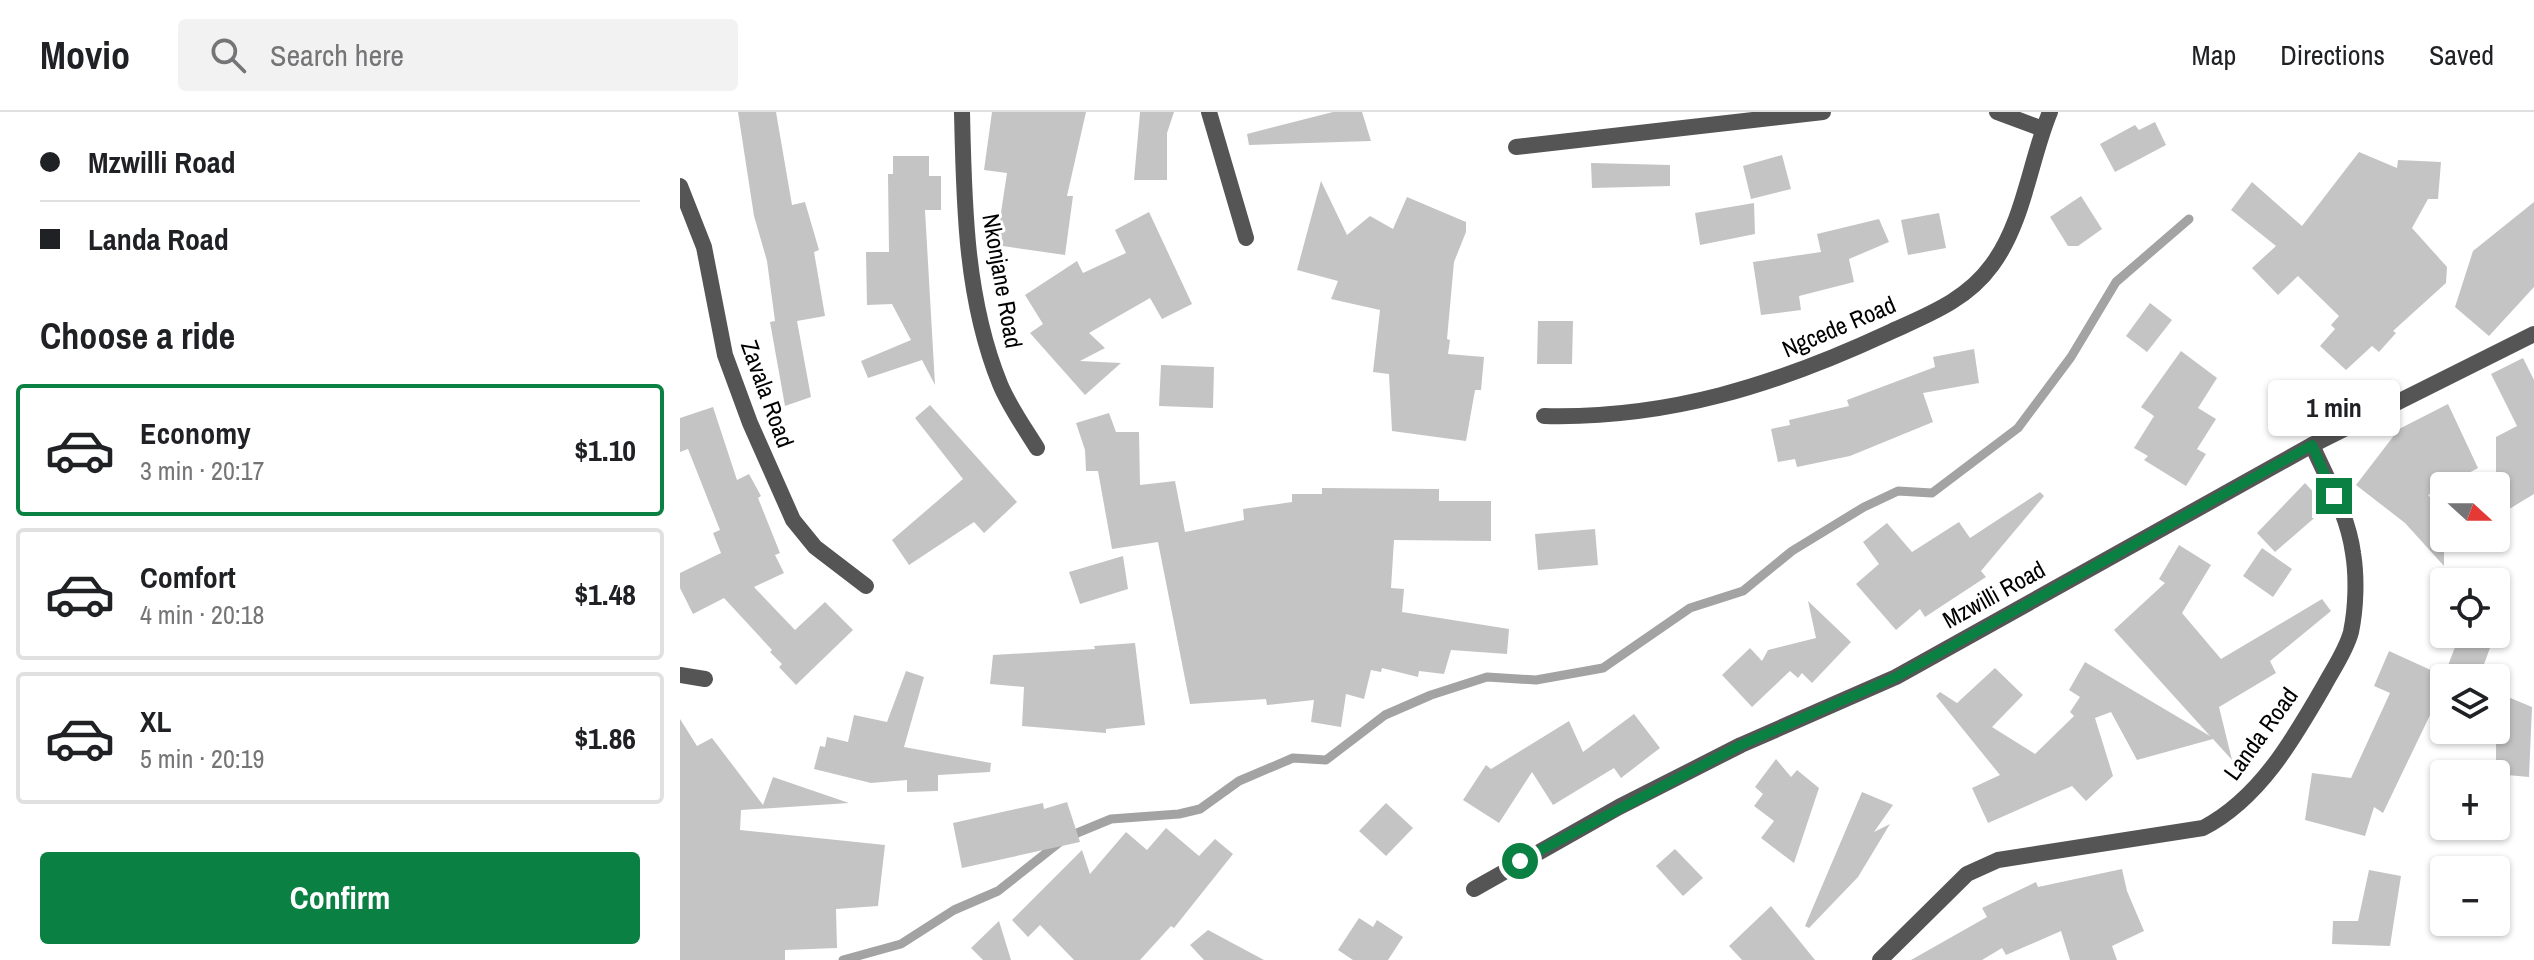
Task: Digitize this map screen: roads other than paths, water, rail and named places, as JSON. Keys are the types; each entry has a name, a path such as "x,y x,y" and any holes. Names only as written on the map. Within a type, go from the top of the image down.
{"street":[{"name":"Nkonjane Road","path":"962,112 965,222 977,305 1001,387 1037,448"},
{"path":"1209,112 1246,238"},
{"path":"1516,147 1823,112"},
{"path":"1997,112 2043,129"},
{"name":"Ngcede Road","path":"1544,416 1580,417 1640,411 1752,389 1817,366 1966,295 1994,263 2015,216 2050,112"},
{"name":"Zavala Road","path":"680,186 704,247 725,355 750,423 793,520 815,547 866,586"},
{"name":"Mzwilli Road","path":"1474,889 1619,807 1741,745 1896,677 2312,445 2534,334"},
{"name":"Landa Road","path":"1880,960 1967,874 1998,860 2203,828 2225,817 2273,767 2300,728 2346,647 2354,606 2351,542 2312,445"},
{"path":"680,675 705,679"}],"waterway":[{"path":"843,960 901,944 954,910 998,891 1065,838 1111,819 1179,814 1200,809 1239,781 1293,758 1326,760 1385,715 1431,695 1487,677 1536,680 1603,668 1690,608 1743,591 1792,551 1864,507 1898,491 1932,493 2018,428 2071,357 2116,282 2189,219"}]}
